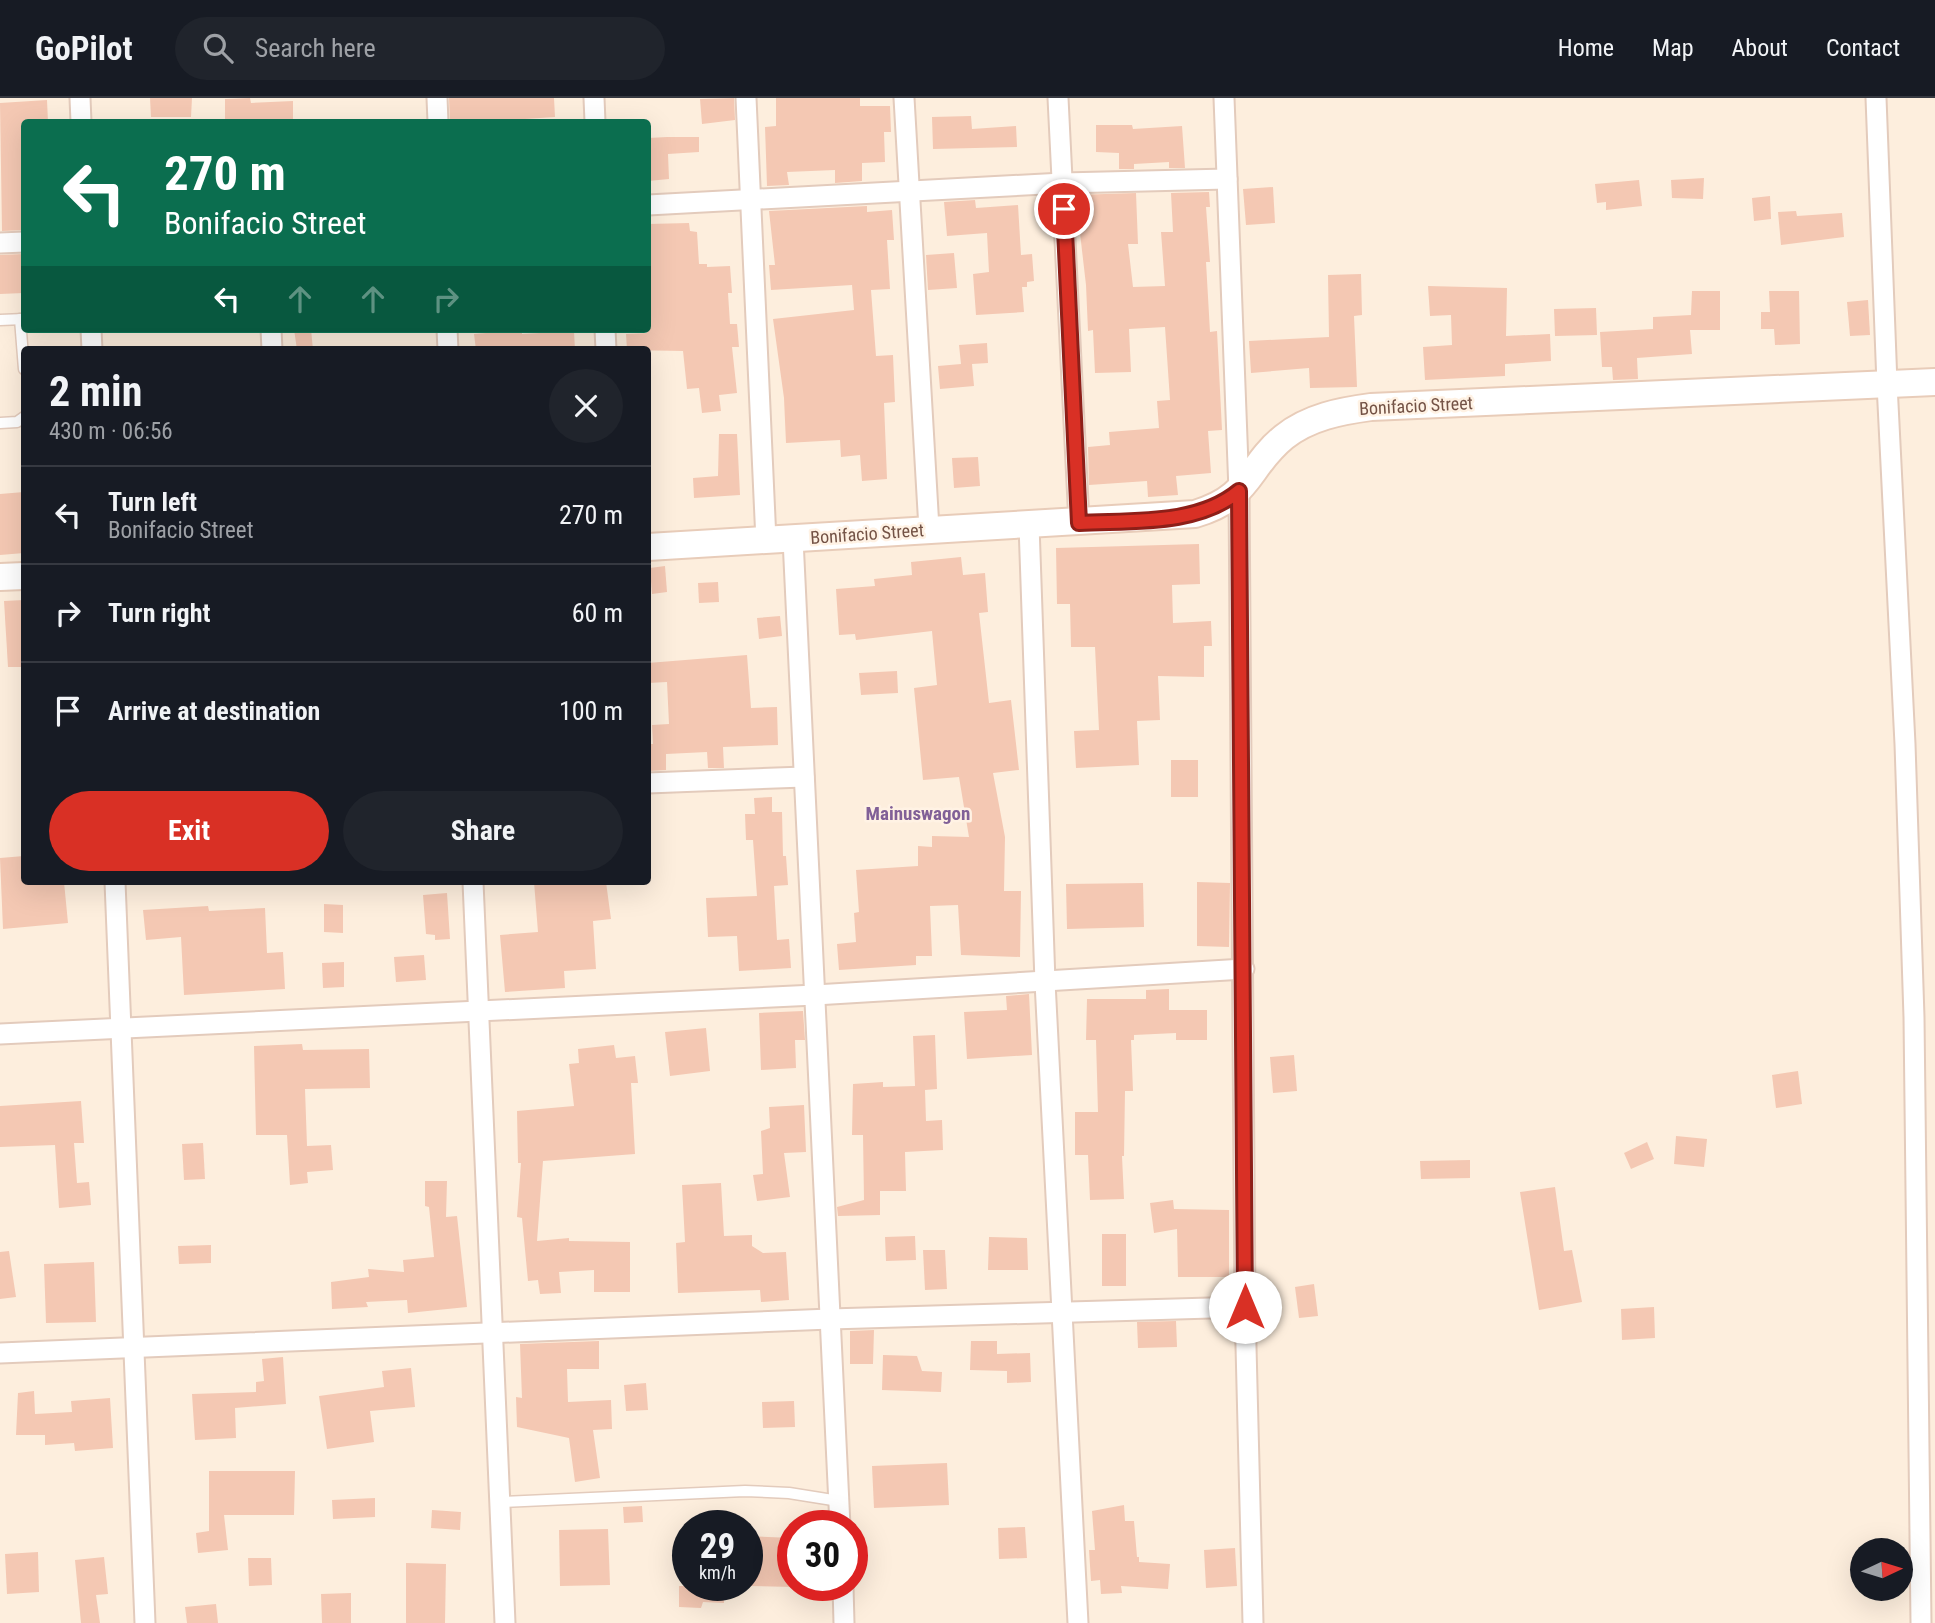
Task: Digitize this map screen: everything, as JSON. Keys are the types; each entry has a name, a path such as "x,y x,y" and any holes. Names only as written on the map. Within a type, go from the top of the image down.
{"street":[{"path":"80,98 81,119"},
{"path":"437,98 438,119"},
{"path":"594,98 595,119"},
{"path":"746,98 766,541"},
{"path":"904,98 929,529"},
{"path":"1058,98 1079,523"},
{"path":"1223,98 1239,491 1245,1307 1253,1623"},
{"path":"1876,98 1905,744 1913,1003 1928,1592 1921,1623"},
{"path":"651,205 1063,183 1227,179"},
{"path":"0,243 21,242"},
{"name":"Bonifacio Street","path":"651,547 1195,514 1226,502 1239,491 1282,439 1313,420 1351,410 1935,382"},
{"path":"1029,525 1045,982 1078,1623"},
{"path":"793,539 839,1510"},
{"path":"0,577 21,576"},
{"path":"651,783 804,777"},
{"path":"115,885 145,1623"},
{"path":"472,885 505,1623"},
{"path":"0,1034 815,995 1244,969"},
{"path":"0,1353 492,1335 830,1319 1245,1307"},
{"path":"843,1601 844,1623"}],"lane":[{"path":"0,320 21,319"},
{"path":"0,423 21,419"},
{"path":"500,1502 745,1491 789,1493 839,1501"}],"building":[{"path":"150,98 192,98 191,117 151,117"},
{"path":"250,98 251,103 293,101 293,119 225,119 225,99"},
{"path":"449,98 554,98 555,117 450,119"},
{"path":"734,98 735,120 702,124 700,99"},
{"path":"776,98 860,98 860,106 890,106 891,132 884,132 885,162 862,163 862,181 835,183 835,170 787,172 789,185 767,186 765,127 776,126"},
{"path":"47,100 48,119 21,119 21,230 2,231 0,103"},
{"path":"971,116 972,129 1016,126 1017,147 933,149 932,117"},
{"path":"1096,125 1132,125 1133,129 1182,126 1185,168 1169,168 1169,162 1134,164 1134,169 1119,169 1119,153 1096,152"},
{"path":"699,137 699,152 668,154 669,179 651,181 651,138"},
{"path":"1704,178 1703,199 1672,198 1671,180"},
{"path":"1639,180 1642,206 1606,210 1606,202 1597,203 1595,184"},
{"path":"1273,187 1275,223 1246,225 1243,189"},
{"path":"1209,192 1210,207 1206,207 1210,262 1206,262 1210,332 1217,331 1222,430 1208,431 1211,473 1176,476 1178,495 1148,497 1147,481 1089,485 1088,447 1110,445 1109,432 1159,428 1157,401 1170,400 1165,327 1129,329 1131,372 1095,373 1093,330 1088,331 1086,285 1080,233 1077,233 1075,195 1136,193 1138,244 1128,244 1133,287 1165,286 1161,232 1173,232 1171,193"},
{"path":"1770,196 1771,219 1754,221 1752,198"},
{"path":"975,200 976,208 1018,205 1021,255 1032,254 1034,281 1027,282 1027,287 1022,287 1024,312 976,315 973,274 989,272 987,233 947,236 944,202"},
{"path":"867,206 867,212 892,210 894,240 887,240 890,289 871,290 876,356 893,355 895,402 884,403 887,479 862,481 860,455 841,457 840,440 786,443 784,398 773,319 854,310 852,285 771,290 769,265 775,265 769,211"},
{"path":"1796,211 1797,216 1842,213 1844,237 1781,245 1778,212"},
{"path":"689,223 690,231 697,232 699,264 707,264 707,267 730,266 730,324 737,324 739,347 732,347 737,393 719,395 721,411 702,413 699,388 687,389 683,351 651,350 651,346 627,346 626,334 651,333 651,224"},
{"path":"954,253 957,288 928,290 926,255"},
{"path":"21,254 21,293 0,294 0,255"},
{"path":"1361,274 1362,315 1354,316 1357,387 1310,388 1309,368 1251,373 1249,341 1329,337 1328,275"},
{"path":"1428,286 1507,288 1506,336 1550,334 1551,361 1505,364 1505,376 1425,380 1423,347 1452,345 1451,315 1430,316"},
{"path":"1692,291 1720,291 1720,330 1690,330 1692,354 1637,358 1638,379 1613,380 1612,367 1602,367 1600,332 1653,329 1653,317 1691,315"},
{"path":"1769,291 1799,291 1800,344 1775,345 1774,329 1761,329 1761,312 1770,312"},
{"path":"1868,300 1870,335 1850,336 1847,302"},
{"path":"1596,308 1597,335 1555,336 1554,309"},
{"path":"295,333 311,333 313,346 296,346"},
{"path":"574,333 575,346 476,346 474,334"},
{"path":"987,343 988,363 972,364 974,386 940,389 938,366 961,364 959,345"},
{"path":"719,434 737,434 740,495 694,498 693,478 718,476"},
{"path":"978,457 980,486 954,488 952,458"},
{"path":"21,492 21,553 0,555 0,494"},
{"path":"1199,544 1200,584 1172,585 1173,623 1211,621 1212,646 1204,646 1204,677 1158,676 1160,720 1137,721 1139,765 1076,768 1074,731 1099,730 1095,647 1071,647 1070,604 1057,604 1056,548"},
{"path":"961,557 963,575 985,573 988,612 979,613 989,703 1011,700 1019,770 993,773 1005,837 1004,891 1021,891 1020,957 961,955 958,905 930,906 932,956 916,956 916,965 839,970 837,944 856,942 854,913 859,912 856,870 918,866 918,846 932,847 932,836 969,837 959,777 923,780 914,688 937,685 932,631 856,640 855,634 839,635 836,589 875,586 874,579 912,575 911,562"},
{"path":"665,566 667,592 652,594 651,568"},
{"path":"718,582 719,602 699,603 698,583"},
{"path":"21,600 21,667 8,667 4,601"},
{"path":"780,616 782,636 759,639 757,618"},
{"path":"747,655 751,708 777,707 778,745 723,747 724,768 708,768 707,752 666,754 666,770 651,771 652,725 669,724 667,682 651,683 651,663"},
{"path":"897,671 898,693 861,695 859,673"},
{"path":"1171,760 1198,760 1198,797 1171,797"},
{"path":"772,797 772,812 782,812 783,856 786,856 788,885 774,886 777,940 789,939 791,968 739,971 737,936 708,937 706,898 757,896 753,840 746,840 745,814 755,814 754,798"},
{"path":"21,856 21,885 64,885 68,923 3,929 0,858"},
{"path":"1197,882 1230,883 1229,947 1197,946"},
{"path":"1143,883 1144,927 1067,929 1066,884"},
{"path":"534,885 606,885 611,919 593,921 596,969 564,971 565,988 505,992 500,935 538,932"},
{"path":"447,893 450,939 435,940 435,935 426,934 423,895"},
{"path":"324,904 343,905 343,933 324,932"},
{"path":"208,906 209,911 265,908 267,953 283,952 285,989 184,995 181,937 146,940 143,910"},
{"path":"424,955 426,980 396,982 394,957"},
{"path":"344,962 344,987 323,988 322,963"},
{"path":"1169,989 1169,1010 1207,1010 1207,1040 1176,1040 1176,1033 1134,1035 1134,1040 1131,1040 1133,1091 1125,1091 1122,1156 1124,1199 1090,1200 1088,1155 1075,1155 1075,1112 1098,1112 1096,1040 1086,1040 1087,999 1146,999 1146,990"},
{"path":"1029,994 1032,1055 967,1059 964,1012 1007,1010 1006,996"},
{"path":"803,1011 805,1040 795,1040 796,1068 761,1070 759,1013"},
{"path":"706,1028 710,1071 670,1076 665,1032"},
{"path":"935,1035 937,1089 925,1090 926,1121 942,1120 943,1150 905,1152 906,1191 880,1191 880,1215 838,1216 837,1207 864,1200 863,1135 852,1135 853,1084 883,1082 883,1087 915,1086 913,1036"},
{"path":"302,1044 303,1050 369,1049 370,1088 305,1089 307,1146 331,1145 333,1170 307,1172 308,1183 290,1185 287,1135 256,1135 254,1046"},
{"path":"614,1045 616,1058 635,1056 638,1083 631,1083 635,1154 543,1161 537,1241 569,1238 569,1241 630,1242 630,1292 594,1292 594,1270 559,1272 561,1293 540,1294 538,1280 528,1281 522,1218 517,1217 521,1163 518,1163 517,1111 574,1106 569,1064 579,1063 578,1049"},
{"path":"1294,1055 1297,1091 1273,1093 1270,1057"},
{"path":"1798,1071 1802,1104 1776,1108 1772,1075"},
{"path":"81,1101 84,1143 74,1143 77,1183 89,1182 91,1205 59,1208 55,1145 0,1147 0,1106"},
{"path":"804,1105 806,1152 784,1153 790,1197 757,1201 753,1175 763,1174 761,1131 770,1128 769,1107"},
{"path":"1676,1136 1707,1139 1704,1167 1674,1164"},
{"path":"1647,1142 1654,1159 1631,1169 1624,1153"},
{"path":"203,1143 205,1179 184,1180 182,1144"},
{"path":"1470,1160 1470,1178 1421,1179 1420,1161"},
{"path":"425,1181 447,1181 446,1217 457,1216 467,1307 408,1313 407,1300 366,1302 368,1307 332,1309 331,1282 369,1277 368,1269 404,1272 403,1260 434,1257 429,1207 425,1206"},
{"path":"721,1183 724,1236 752,1235 752,1246 763,1253 786,1252 789,1300 761,1302 760,1290 678,1293 676,1243 685,1242 682,1185"},
{"path":"1555,1187 1564,1251 1572,1250 1582,1302 1539,1310 1520,1192"},
{"path":"1173,1200 1174,1209 1229,1210 1229,1277 1178,1277 1177,1229 1154,1233 1150,1203"},
{"path":"1102,1234 1126,1234 1126,1286 1102,1286"},
{"path":"915,1236 916,1260 886,1261 885,1237"},
{"path":"989,1237 1027,1238 1028,1270 988,1270"},
{"path":"211,1245 211,1263 179,1264 178,1246"},
{"path":"923,1250 945,1250 947,1289 925,1290"},
{"path":"9,1251 16,1297 0,1299 0,1252"},
{"path":"94,1262 96,1322 46,1323 44,1264"},
{"path":"1314,1284 1318,1316 1299,1318 1295,1287"},
{"path":"1654,1307 1655,1338 1622,1340 1621,1309"},
{"path":"1176,1321 1177,1347 1138,1348 1137,1322"},
{"path":"874,1330 873,1364 850,1364 850,1331"},
{"path":"599,1341 599,1369 567,1369 568,1402 611,1400 612,1429 593,1430 600,1478 575,1482 569,1438 517,1427 516,1397 522,1398 520,1344"},
{"path":"971,1341 997,1341 997,1354 1030,1353 1031,1382 1007,1383 1007,1371 970,1370"},
{"path":"883,1355 917,1356 922,1371 942,1372 941,1392 882,1390"},
{"path":"283,1357 286,1404 235,1408 236,1438 195,1440 192,1394 256,1392 256,1382 264,1381 262,1359"},
{"path":"411,1368 415,1407 370,1411 374,1442 327,1449 319,1396 384,1387 382,1371"},
{"path":"646,1383 648,1410 626,1411 624,1385"},
{"path":"34,1391 35,1414 72,1412 71,1401 110,1398 113,1448 75,1451 74,1443 45,1445 45,1435 16,1435 18,1393"},
{"path":"794,1401 795,1427 763,1428 762,1402"},
{"path":"947,1463 949,1505 874,1508 872,1466"},
{"path":"209,1471 295,1471 294,1515 224,1515 228,1550 198,1553 196,1533 209,1531"},
{"path":"375,1498 375,1517 333,1519 332,1500"},
{"path":"1124,1505 1125,1521 1134,1521 1139,1562 1170,1564 1168,1589 1121,1586 1122,1593 1101,1594 1100,1580 1091,1581 1089,1550 1095,1550 1092,1511"},
{"path":"642,1506 643,1522 624,1523 623,1507"},
{"path":"432,1510 461,1512 460,1530 431,1528"},
{"path":"1025,1527 1027,1558 999,1559 998,1528"},
{"path":"608,1529 610,1585 560,1586 559,1530"},
{"path":"763,1537 777,1537 777,1587 763,1586"},
{"path":"1235,1548 1237,1586 1206,1588 1204,1550"},
{"path":"38,1552 39,1592 7,1594 5,1554"},
{"path":"104,1557 108,1594 96,1595 100,1623 81,1623 75,1560"},
{"path":"248,1558 271,1558 272,1585 249,1586"},
{"path":"406,1563 446,1564 445,1623 406,1623"},
{"path":"351,1593 351,1623 322,1623 321,1594"},
{"path":"679,1601 724,1601 703,1602 701,1608 679,1607"},
{"path":"216,1604 218,1623 187,1623 185,1607"}],"district":[{"name":"Mainuswagon","path":"918,813"}],"route":[{"path":"1064,209 1079,523 1195,514 1226,502 1239,491 1245,1307"}]}
